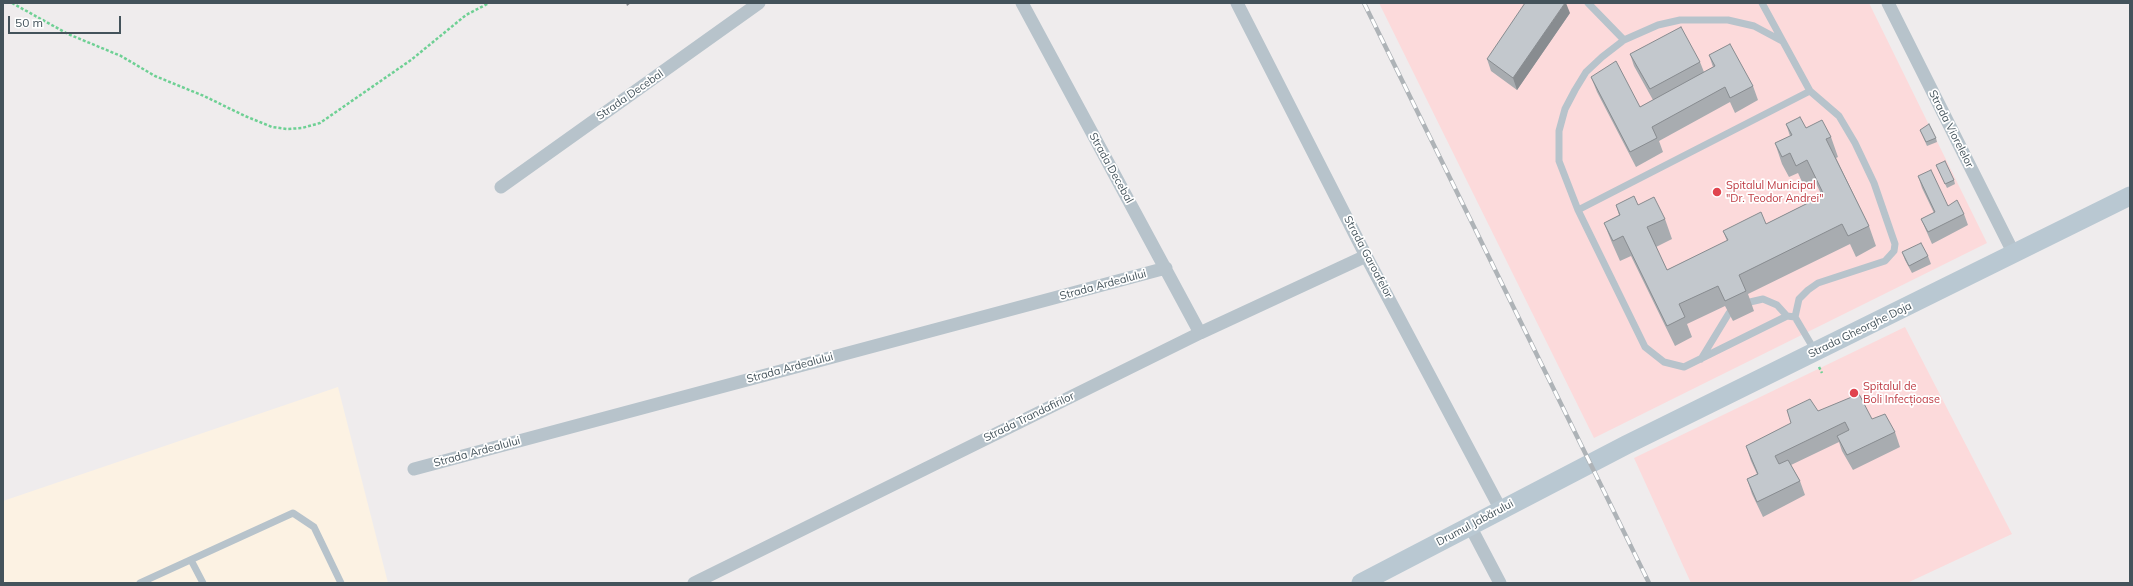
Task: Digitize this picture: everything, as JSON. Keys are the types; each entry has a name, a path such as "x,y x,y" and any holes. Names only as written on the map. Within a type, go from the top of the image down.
{"main road":[{"name":"Strada Gheorghe Doja","path":"1589,463 2130,196"},
{"name":"Drumul Jabărului","path":"1361,583 1589,463"}],"street":[{"name":"Strada Decebal","path":"501,186 759,3"},
{"name":"Strada Decebal","path":"1022,3 1200,333"},
{"name":"Strada Garoafelor","path":"1237,3 1366,256 1501,510"},
{"name":"Strada Viorelelor","path":"1888,3 2014,254"},
{"name":"Strada Trandafirilor","path":"694,583 1200,333 1366,256"},
{"name":"Strada Ardealului","path":"414,469 1166,268"},
{"path":"1470,526 1500,583"}],"lane":[{"path":"1588,3 1624,40"},
{"path":"1762,3 1810,91 1839,116 1874,182 1896,244 1894,251 1885,261 1818,283 1799,299 1795,317 1816,352"},
{"path":"1782,41 1754,26 1728,20 1680,20 1658,25 1624,40 1586,72 1565,109 1559,131 1559,161 1578,210 1646,347 1664,362 1684,367 1787,316 1795,317"},
{"path":"1578,210 1810,91"},
{"path":"1750,302 1763,299 1777,305 1787,316"},
{"path":"1701,359 1728,313"},
{"path":"140,583 293,513 314,527 340,583"},
{"path":"191,560 203,583"}],"path":[{"path":"12,3 68,34 121,56 155,76 204,96 252,119 272,127 287,129 302,128 320,123 411,60 466,15 489,3"}],"shaded area":[{"name":"Spitalul Municipal \"Dr. Teodor Andrei\"","path":"1379,3 1869,3 1987,243 1594,438"},
{"name":"Spitalul de Boli Infecțioase","path":"1905,327 2012,534 1907,583 1691,583 1634,458"},
{"path":"338,387 388,583 3,583 3,501"}],"building":[{"path":"1525,3 1565,3 1513,78 1487,59"},
{"path":"1681,27 1700,62 1650,89 1630,54"},
{"path":"1730,44 1753,86 1730,98 1725,87 1652,127 1657,138 1630,152 1591,77 1616,61 1640,107 1715,66 1709,55"},
{"path":"1800,117 1806,128 1822,120 1831,137 1826,139 1869,226 1848,236 1842,224 1739,275 1746,291 1725,301 1718,286 1679,304 1685,317 1667,326 1623,236 1613,241 1604,223 1620,215 1616,205 1634,196 1638,205 1654,197 1665,219 1647,227 1667,270 1728,240 1723,231 1761,212 1766,224 1824,195 1807,160 1796,166 1790,153 1782,157 1775,143 1792,135 1786,124"},
{"path":"1929,124 1936,138 1926,142 1920,130"},
{"path":"1945,161 1954,180 1945,184 1936,165"},
{"path":"1931,170 1948,206 1957,200 1964,214 1928,232 1921,219 1935,212 1918,176"},
{"path":"1921,243 1928,256 1909,266 1902,252"},
{"path":"1859,394 1872,419 1885,414 1895,432 1847,455 1837,436 1849,430 1845,422 1775,456 1779,464 1788,460 1800,481 1757,502 1747,479 1758,474 1746,446 1791,423 1787,410 1810,399 1818,411"}],"railway":[{"path":"1364,3 1649,583"}],"place":[{"name":"Spitalul Municipal \"Dr. Teodor Andrei\"","path":"1717,192"},
{"name":"Spitalul de Boli Infecțioase","path":"1854,393"}]}
